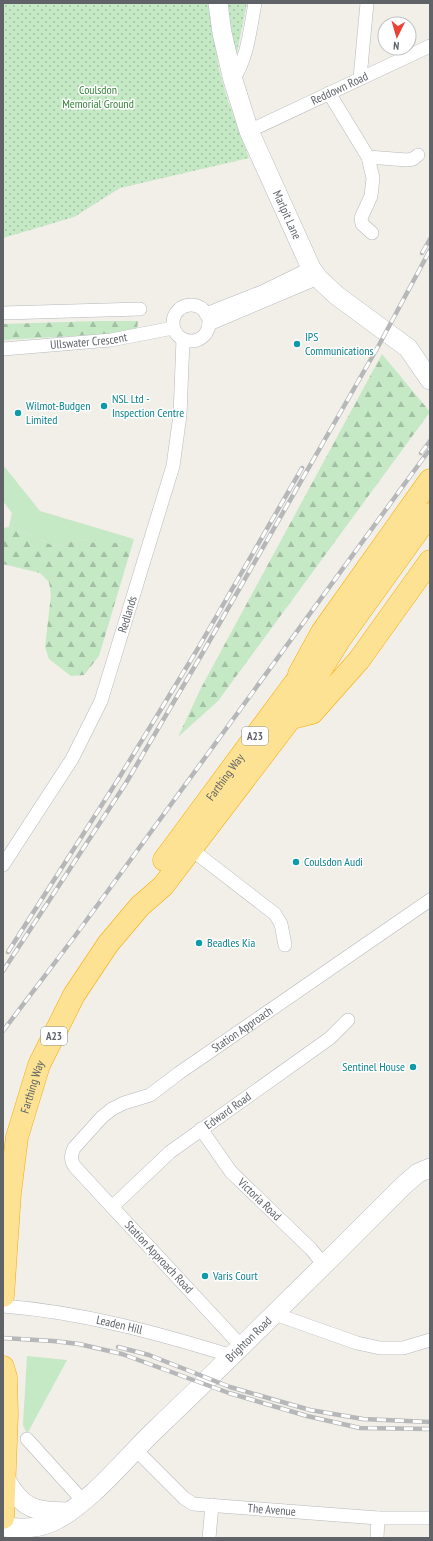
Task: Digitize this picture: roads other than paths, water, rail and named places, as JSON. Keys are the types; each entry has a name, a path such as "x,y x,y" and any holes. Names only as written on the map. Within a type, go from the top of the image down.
{"highway":[{"name":"A23","path":"294,684 322,632 430,480"},
{"name":"Farthing Way","path":"185,844 214,821 291,718 340,639 430,514"},
{"path":"291,718 312,713 359,660 430,561"},
{"name":"Farthing Way","path":"3,1296 10,1193 17,1137 39,1065 74,995 108,944 140,906 163,886 185,844 294,684 340,639"},
{"path":"3,1367 6,1377 7,1414 6,1480 3,1518"}],"main road":[{"name":"Marlpit Lane","path":"218,3 222,33 233,80 249,131 315,273 336,295 408,348 430,380"},
{"name":"Brighton Road","path":"3,1527 32,1528 38,1532 76,1507 324,1266 404,1185 418,1174 430,1168"},
{"path":"6,1480 22,1502 31,1508 37,1510 76,1507"}],"street":[{"path":"233,80 244,59 255,3"},
{"path":"360,78 367,3"},
{"name":"Reddown Road","path":"249,131 430,46"},
{"path":"329,93 368,157 373,178 371,196 361,218 362,224 372,233"},
{"path":"368,157 407,160 413,159 418,155"},
{"path":"207,319 262,292 315,273"},
{"path":"192,305 202,309 207,319 207,329 200,338 195,340 183,340 173,328 174,316 181,307 192,305"},
{"path":"3,313 140,309"},
{"name":"Ullswater Crescent","path":"3,349 111,340 173,328"},
{"name":"Redlands","path":"3,865 72,759 100,701 173,466 180,415 183,340"},
{"path":"185,844 274,914 281,924 285,944"},
{"name":"Station Approach","path":"75,1167 71,1158 74,1148 107,1113 124,1103 150,1095 179,1073 430,900"},
{"name":"Edward Road","path":"112,1207 170,1152 330,1038 348,1020"},
{"name":"Victoria Road","path":"201,1129 231,1172 311,1249 324,1266"},
{"name":"Station Approach Road","path":"75,1167 112,1207 237,1351"},
{"name":"Leaden Hill","path":"3,1306 62,1313 134,1328 183,1341 237,1351"},
{"path":"274,1314 357,1343 380,1348 403,1348 430,1340"},
{"path":"27,1439 76,1507"},
{"name":"The Avenue","path":"135,1449 189,1502 378,1518 430,1518"},
{"path":"209,1538 212,1505"},
{"path":"377,1538 378,1518"}],"railway":[{"path":"422,253 430,239"},
{"path":"3,971 126,783 202,654 379,345 430,250"},
{"path":"421,453 430,441"},
{"path":"3,1031 75,936 430,449"},
{"path":"8,952 119,778 197,650 302,468"},
{"path":"3,1338 79,1344 122,1354 229,1393 307,1416 360,1428 430,1429"},
{"path":"118,1347 149,1355 230,1387 310,1410 363,1419 430,1422"}],"place":[{"name":"IPS Communications","path":"297,344"},
{"name":"NSL Ltd - Inspection Centre","path":"104,406"},
{"name":"Wilmot-Budgen Limited","path":"18,413"},
{"name":"Coulsdon Audi","path":"296,862"},
{"name":"Beadles Kia","path":"199,943"},
{"name":"Sentinel House","path":"413,1067"},
{"name":"Varis Court","path":"205,1276"}],"park label":[{"name":"Coulsdon Memorial Ground","path":"98,97"}]}
